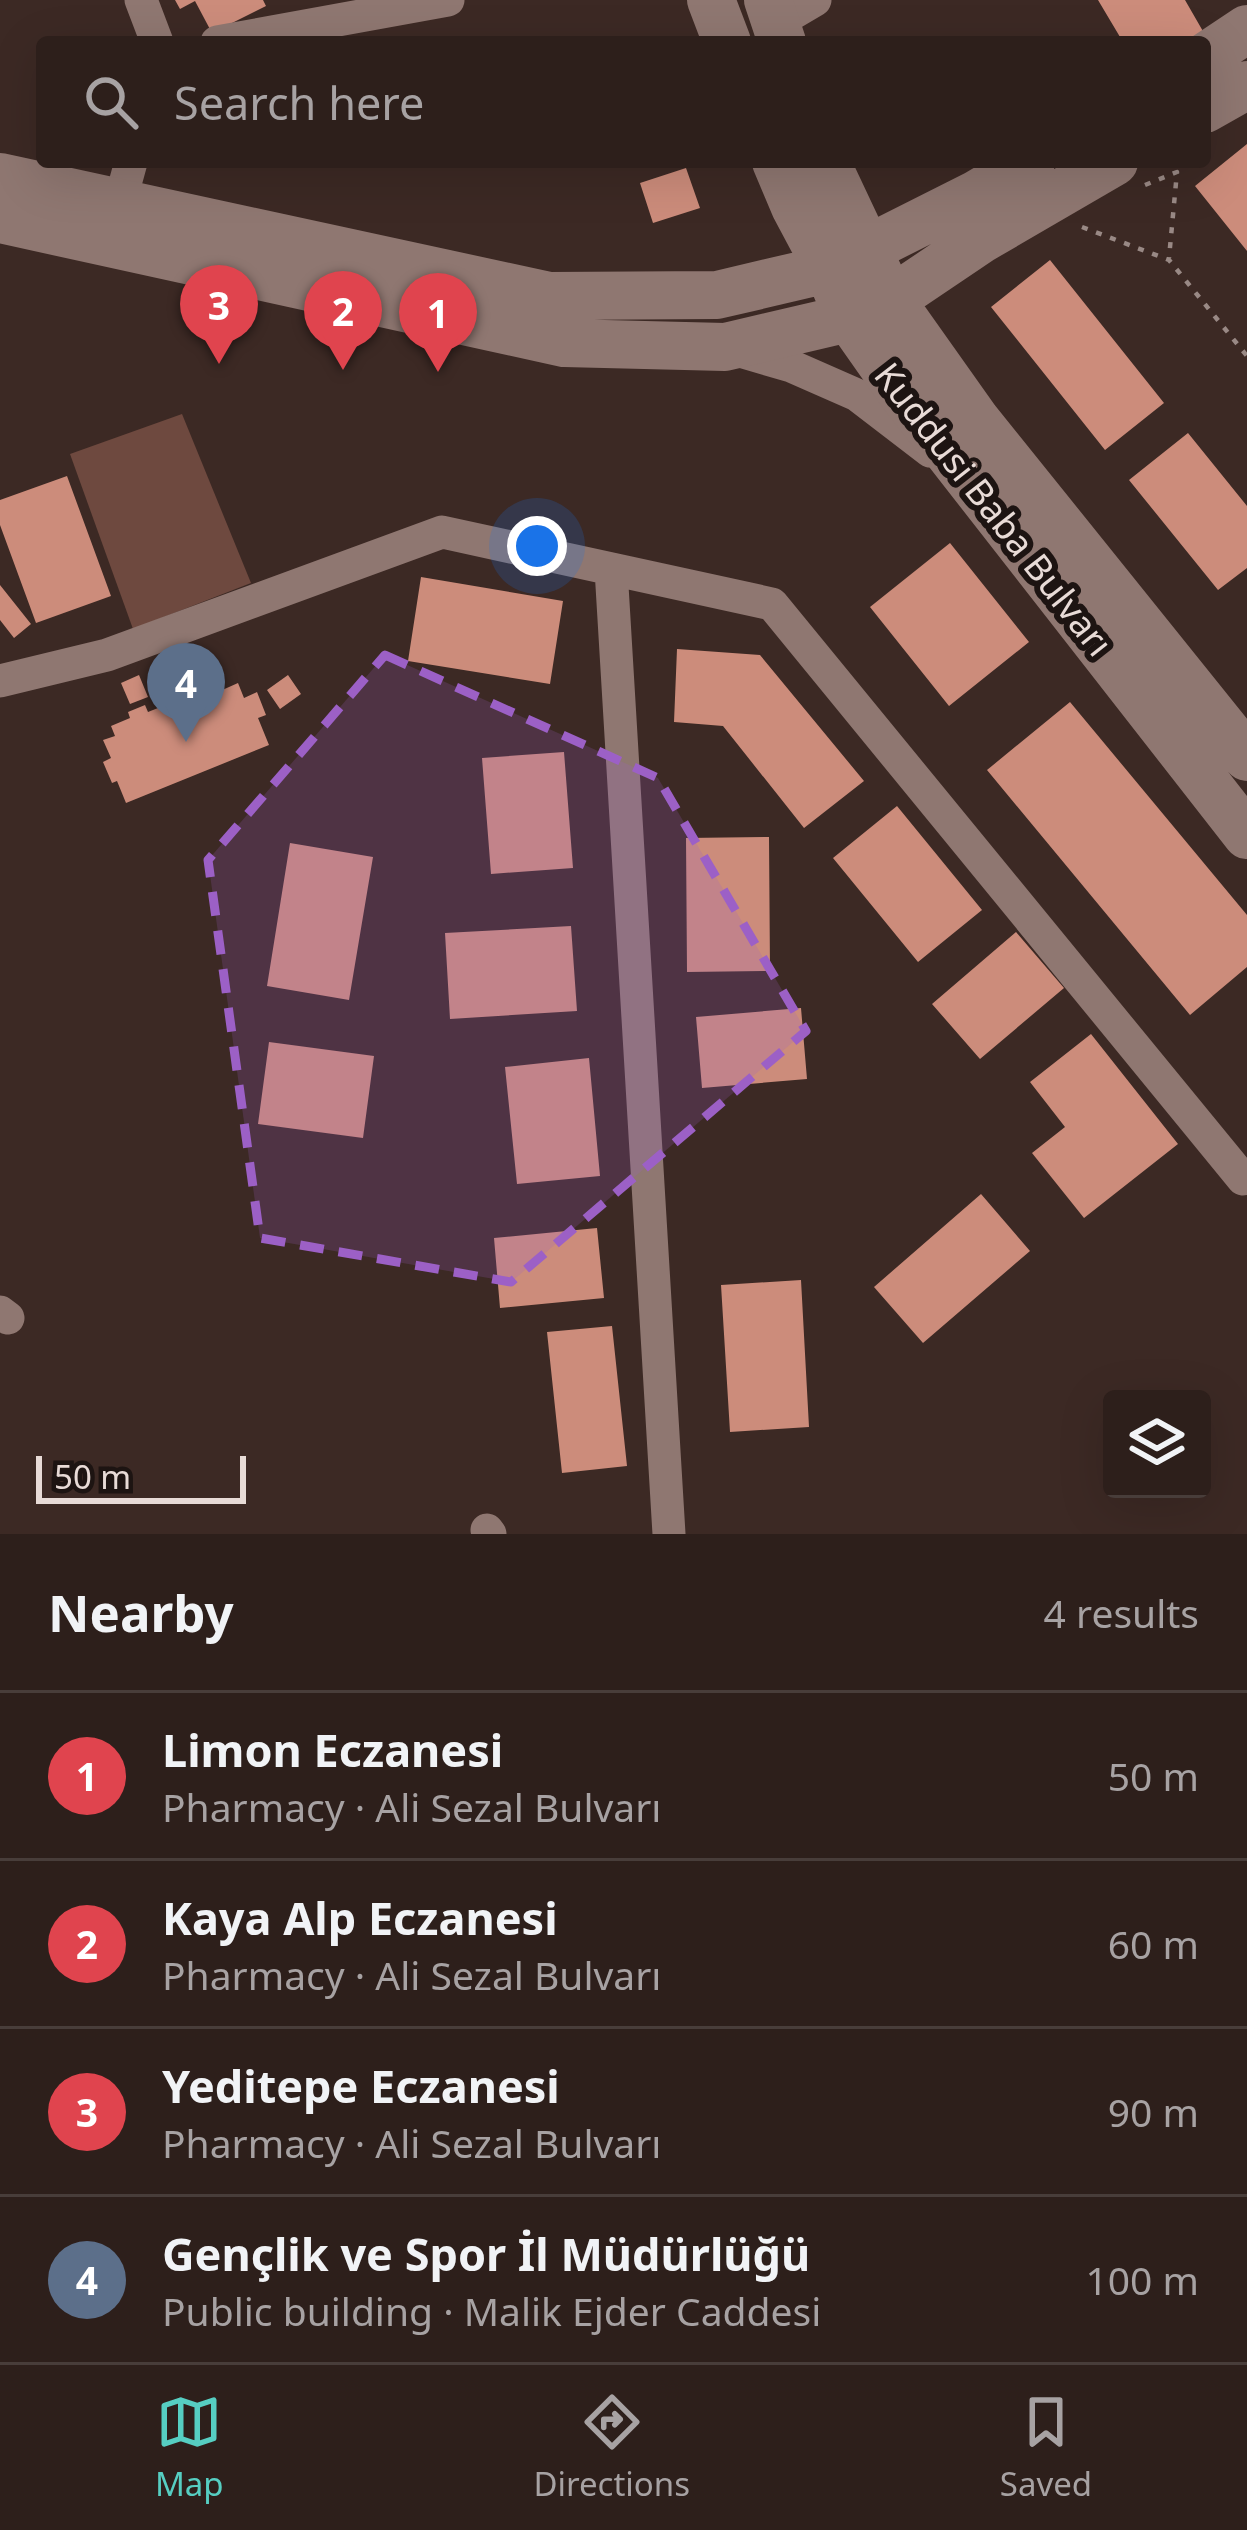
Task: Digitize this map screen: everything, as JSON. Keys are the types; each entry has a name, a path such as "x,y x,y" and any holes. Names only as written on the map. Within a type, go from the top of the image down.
{"main road":[{"path":"711,0 725,36"},
{"path":"1211,53 1247,29"},
{"path":"1211,106 1247,85"},
{"name":"Kuddusi Baba Bulvarı","path":"779,168 796,207 848,259"},
{"name":"Kuddusi Baba Bulvarı","path":"827,168 848,259 902,392 1247,835"},
{"path":"0,177 125,182 549,296 717,295 848,259 1021,168"},
{"path":"0,219 564,343 725,347 870,309 980,240 1126,175"},
{"name":"Kuddusi Baba Bulvarı","path":"870,309 976,420 1247,757"}],"street":[{"path":"141,0 155,36"},
{"path":"249,36 443,0"},
{"path":"725,347 791,366 857,395 975,485"},
{"path":"5,672 107,655 442,532 772,604 1243,1179"},
{"path":"611,569 669,1534"}],"path":[{"path":"1126,175 1177,172 1169,260"},
{"path":"1084,228 1169,260 1247,356"}],"highlighted area":[{"path":"385,655 658,778 806,1031 511,1282 260,1238 208,860"}],"shaded area":[{"path":"182,414 251,583 133,629 70,454"}],"building":[{"path":"175,0 263,0 266,6 212,33 195,1 180,9"},
{"path":"1098,0 1185,0 1204,33 1199,36 1119,36"},
{"path":"1247,144 1247,251 1195,186"},
{"path":"686,168 700,208 653,223 640,183"},
{"path":"1050,260 1164,403 1105,450 991,307"},
{"path":"1188,433 1247,506 1247,568 1218,590 1129,480"},
{"path":"67,476 111,596 36,623 0,525 0,500"},
{"path":"950,543 1029,642 949,706 870,607"},
{"path":"421,577 563,601 550,684 408,661"},
{"path":"0,585 31,624 14,638 0,620"},
{"path":"677,649 760,655 864,781 804,828 723,726 674,722"},
{"path":"139,675 148,697 130,704 121,683"},
{"path":"288,675 301,694 280,709 267,690"},
{"path":"205,682 211,695 238,683 244,698 257,692 266,715 258,718 269,745 126,803 103,762 111,758 103,740 115,736 111,726 130,718 128,712 145,705 148,712 178,700 176,693"},
{"path":"1070,702 1247,915 1247,967 1190,1015 987,770"},
{"path":"564,752 573,868 491,874 482,758"},
{"path":"897,806 982,910 918,962 833,858"},
{"path":"769,837 770,971 687,972 686,838"},
{"path":"290,843 373,857 349,1000 267,986"},
{"path":"571,926 577,1011 450,1019 445,933"},
{"path":"1016,932 1064,988 980,1059 932,1004"},
{"path":"801,1008 807,1079 702,1088 696,1017"},
{"path":"1091,1034 1178,1144 1084,1218 1032,1153 1065,1127 1030,1082"},
{"path":"269,1042 374,1056 363,1138 258,1124"},
{"path":"589,1058 600,1176 517,1184 505,1067"},
{"path":"981,1194 1030,1251 923,1343 874,1287"},
{"path":"597,1228 604,1298 500,1308 494,1238"},
{"path":"801,1280 809,1427 730,1432 721,1285"},
{"path":"612,1326 627,1466 562,1473 547,1332"}],"place":[{"name":"Yeditepe Eczanesi","path":"219,364"},
{"name":"Kaya Alp Eczanesi","path":"343,370"},
{"name":"Limon Eczanesi","path":"438,372"},
{"name":"Gençlik ve Spor İl Müdürlüğü","path":"186,742"}]}
